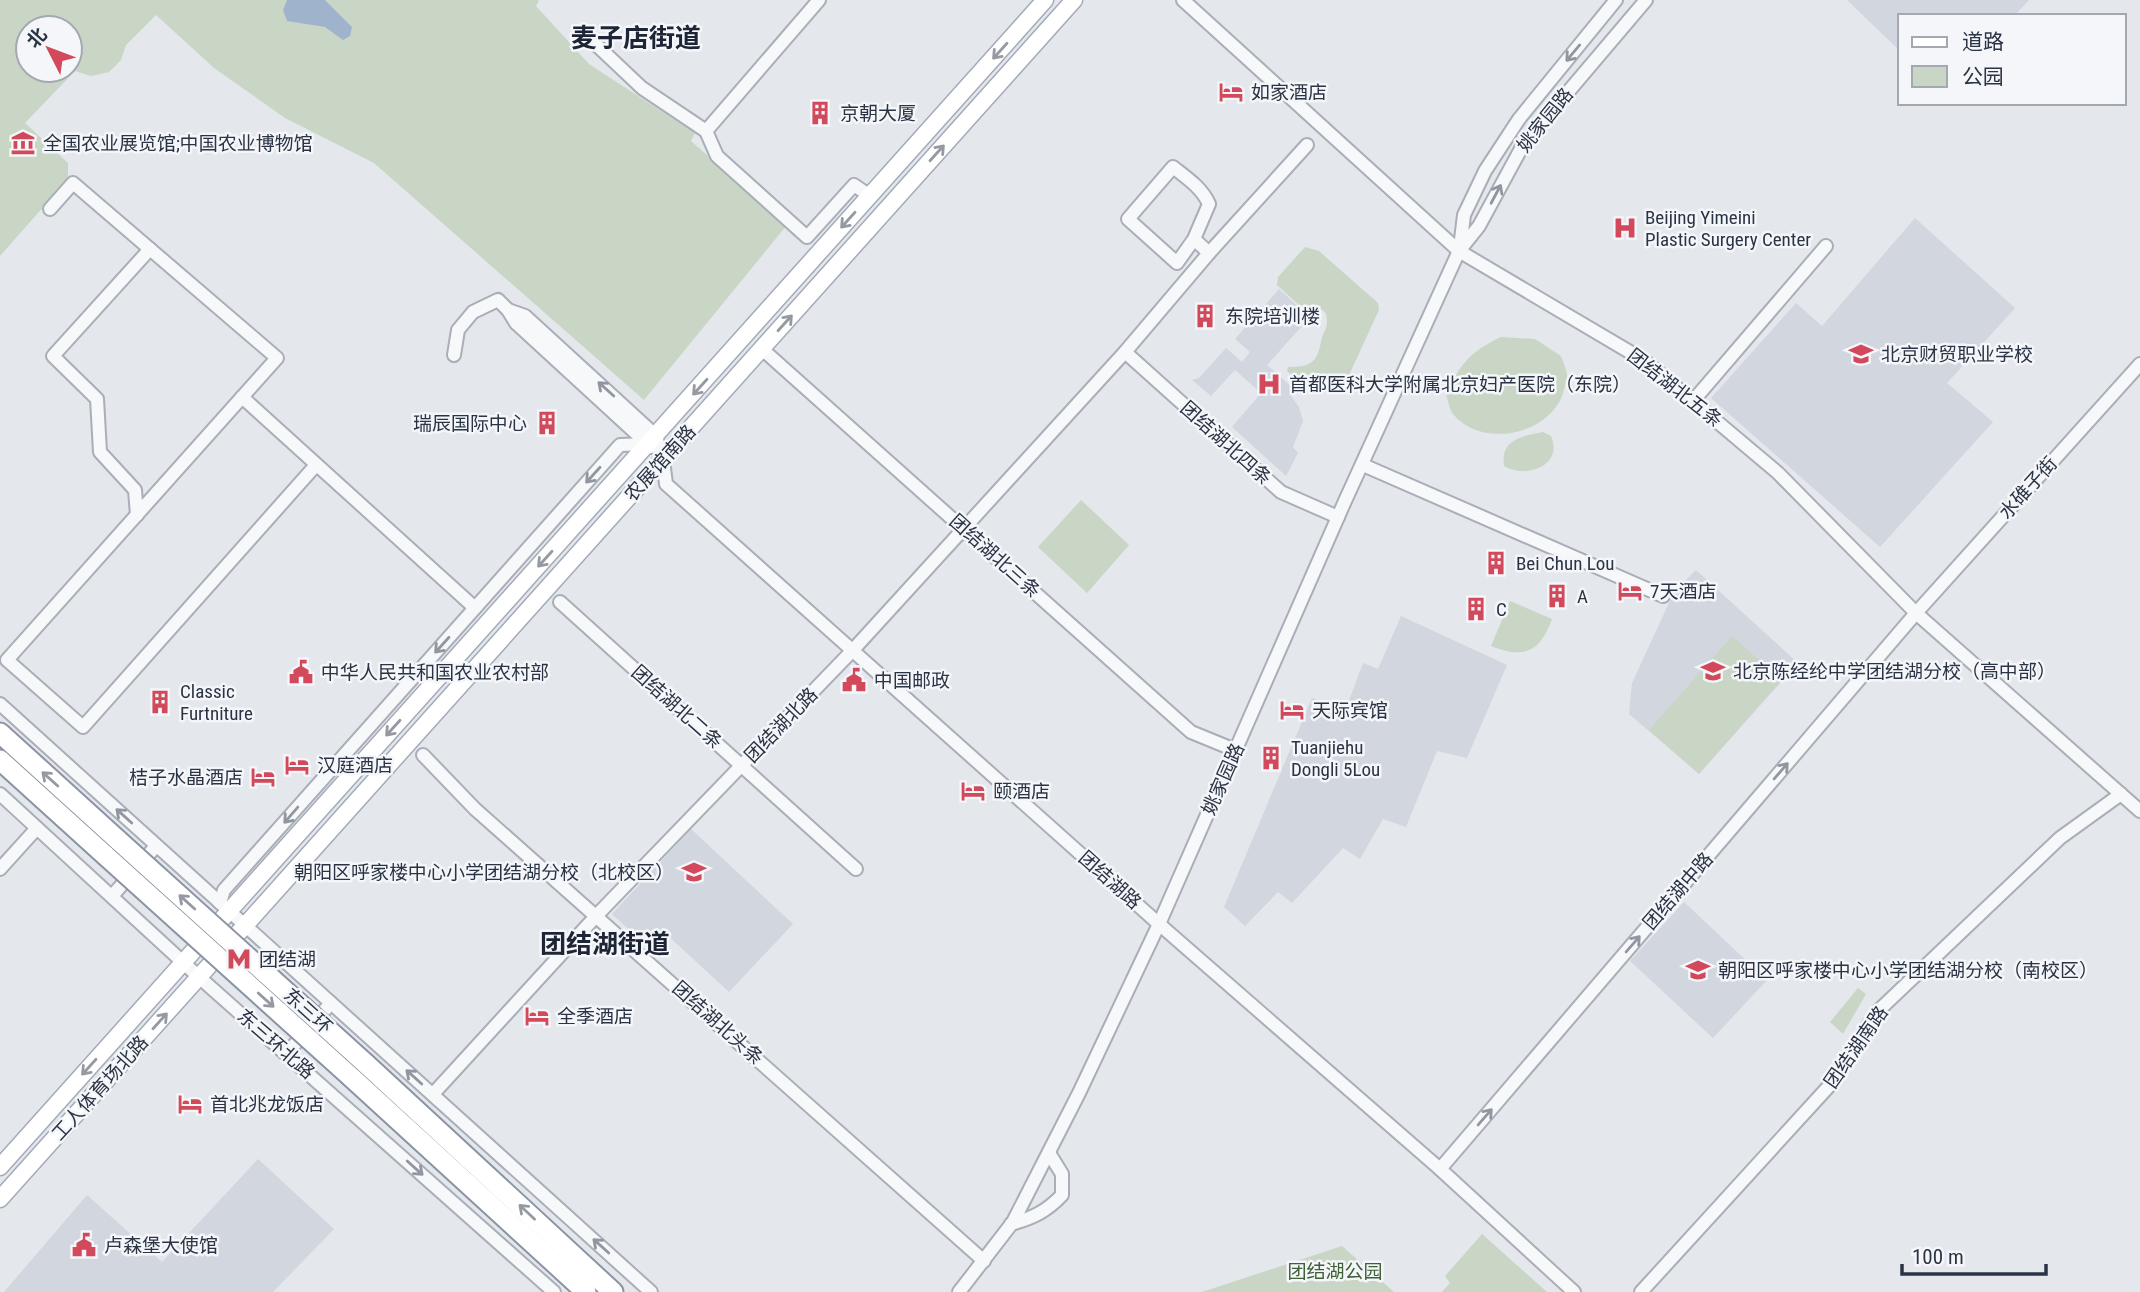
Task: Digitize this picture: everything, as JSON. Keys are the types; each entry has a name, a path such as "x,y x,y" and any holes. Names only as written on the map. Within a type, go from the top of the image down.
{"highway":[{"name":"东三环","path":"0,733 112,849 351,1077 586,1292"},
{"name":"东三环","path":"0,760 112,849 365,1062 613,1292"}],"main road":[{"name":"农展馆南路","path":"224,907 652,440 1045,0"},
{"name":"农展馆南路","path":"199,976 246,927 389,763 1074,0"},
{"name":"工人体育场北路","path":"0,1167 183,962 224,907"},
{"name":"工人体育场北路","path":"0,1199 199,976"}],"street":[{"path":"706,131 819,0"},
{"name":"团结湖北五条","path":"1183,0 1459,251 1645,361 1778,472 1916,612 2140,811"},
{"name":"姚家园路","path":"1459,251 1464,215 1485,171 1519,119 1616,0"},
{"name":"姚家园路","path":"959,1292 1011,1224 1049,1153 1159,924 1338,517 1459,251 1479,226 1523,145 1646,0"},
{"path":"588,37 642,88 706,131 717,156 807,237 854,185 870,196"},
{"name":"团结湖北路","path":"433,1094 597,915 966,529 1307,145"},
{"path":"1173,167 1195,185 1209,204 1194,239 1177,263 1128,219 1173,167"},
{"path":"50,209 73,183 277,358 4,664 83,727 317,465"},
{"path":"1194,239 1209,253"},
{"path":"1693,401 1826,246"},
{"path":"137,514 135,490 100,452 97,400 53,356 150,249"},
{"path":"454,355 458,330 473,312 498,300 508,310 525,316 652,440"},
{"name":"团结湖北三条","path":"762,349 1191,733 1235,750"},
{"name":"团结湖北四条","path":"1125,352 1281,492 1338,517"},
{"name":"水碓子街","path":"1916,612 2140,365"},
{"path":"243,397 475,608"},
{"name":"团结湖路","path":"652,440 663,460 666,484 1159,924 1440,1169 1574,1292"},
{"name":"农展馆南路","path":"224,907 224,890 620,445 652,440"},
{"path":"1363,464 1663,596"},
{"name":"团结湖北二条","path":"560,602 856,869"},
{"name":"团结湖中路","path":"1440,1169 1916,612"},
{"path":"0,704 652,1292"},
{"name":"团结湖北头条","path":"423,755 475,809 984,1261"},
{"name":"东三环北路","path":"0,794 183,962 554,1292"},
{"name":"团结湖南路","path":"1641,1292 1830,1085 1877,1012 2060,838 2121,794"},
{"path":"0,869 37,828"},
{"path":"112,897 156,846"},
{"path":"287,1053 331,1003"},
{"path":"1011,1224 1032,1219 1048,1210 1062,1195 1062,1174 1049,1153"}],"shaded area":[{"path":"1847,0 2029,0 2016,14 1898,14 1898,49"},
{"name":"北京财贸职业学校","path":"1915,218 2015,308 1947,383 1993,422 1880,547 1711,398 1796,303 1822,326"},
{"name":"首都医科大学附属北京妇产医院（东院）","path":"1279,289 1310,317 1267,365 1293,388 1289,393 1299,407 1303,421 1293,447 1298,453 1286,476 1232,427 1261,393 1235,370 1211,396 1192,380 1199,378 1226,348 1242,362 1250,352 1235,339"},
{"name":"北京陈经纶中学团结湖分校（高中部）","path":"1696,570 1798,663 1699,774 1629,714 1632,683 1674,592"},
{"path":"1401,616 1507,665 1467,758 1437,751 1406,827 1383,819 1360,859 1343,848 1292,903 1278,892 1245,926 1224,907 1312,698 1345,711 1363,663 1378,669"},
{"name":"朝阳区呼家楼中心小学团结湖分校（北校区）","path":"691,829 793,924 729,992 665,933 650,949 612,914"},
{"name":"朝阳区呼家楼中心小学团结湖分校（南校区）","path":"1684,902 1767,980 1713,1038 1630,961"},
{"path":"258,1159 334,1229 273,1292 4,1292 87,1195 162,1262"}],"green space":[{"path":"0,0 539,0 536,6 589,64 695,133 691,141 787,225 644,400 374,163 285,118 214,68 156,15 126,45 121,60 109,72 91,76 84,74 84,14 14,14 14,84 62,84 25,123 68,163 68,179 0,256"},
{"path":"1305,247 1319,251 1378,303 1379,310 1344,386 1317,381 1302,383 1287,371 1288,367 1307,365 1315,359 1327,326 1326,313 1318,307 1300,306 1277,285 1278,277"},
{"path":"1501,337 1535,339 1561,356 1567,377 1556,407 1544,419 1530,427 1497,434 1465,425 1453,414 1446,394 1456,374 1474,353"},
{"path":"1543,432 1551,436 1554,446 1547,462 1532,470 1522,471 1504,466 1505,450 1509,445 1527,435"},
{"path":"1081,500 1129,545 1087,593 1038,547"},
{"path":"1510,601 1552,619 1542,639 1529,650 1512,652 1491,646"},
{"path":"1732,636 1781,680 1699,774 1649,730"},
{"path":"1858,988 1866,994 1843,1034 1830,1022"},
{"path":"1482,1234 1547,1292 1442,1292 1450,1283 1445,1276"},
{"name":"团结湖公园","path":"1342,1246 1394,1292 1202,1292"}],"water":[{"path":"287,0 325,0 352,27 350,36 343,40 325,27 287,21 283,10"}],"place":[{"name":"如家酒店","path":"1231,92"},
{"name":"京朝大厦","path":"820,113"},
{"name":"全国农业展览馆;中国农业博物馆","path":"23,143"},
{"name":"Beijing Yimeini Plastic Surgery Center","path":"1625,228"},
{"name":"东院培训楼","path":"1205,316"},
{"name":"北京财贸职业学校","path":"1861,354"},
{"name":"首都医科大学附属北京妇产医院（东院）","path":"1269,384"},
{"name":"瑞辰国际中心","path":"547,423"},
{"name":"Bei Chun Lou","path":"1496,563"},
{"name":"7天酒店","path":"1630,591"},
{"name":"A","path":"1557,596"},
{"name":"C","path":"1476,609"},
{"name":"北京陈经纶中学团结湖分校（高中部）","path":"1713,671"},
{"name":"中华人民共和国农业农村部","path":"301,672"},
{"name":"中国邮政","path":"854,680"},
{"name":"Classic Furtniture","path":"160,702"},
{"name":"天际宾馆","path":"1292,710"},
{"name":"Tuanjiehu Dongli 5Lou","path":"1271,758"},
{"name":"汉庭酒店","path":"297,765"},
{"name":"桔子水晶酒店","path":"263,777"},
{"name":"颐酒店","path":"973,791"},
{"name":"朝阳区呼家楼中心小学团结湖分校（北校区）","path":"694,872"},
{"name":"团结湖","path":"239,959"},
{"name":"朝阳区呼家楼中心小学团结湖分校（南校区）","path":"1698,970"},
{"name":"全季酒店","path":"537,1016"},
{"name":"首北兆龙饭店","path":"190,1104"},
{"name":"卢森堡大使馆","path":"84,1245"}],"district":[{"name":"麦子店街道","path":"636,38"},
{"name":"团结湖街道","path":"605,944"}]}
